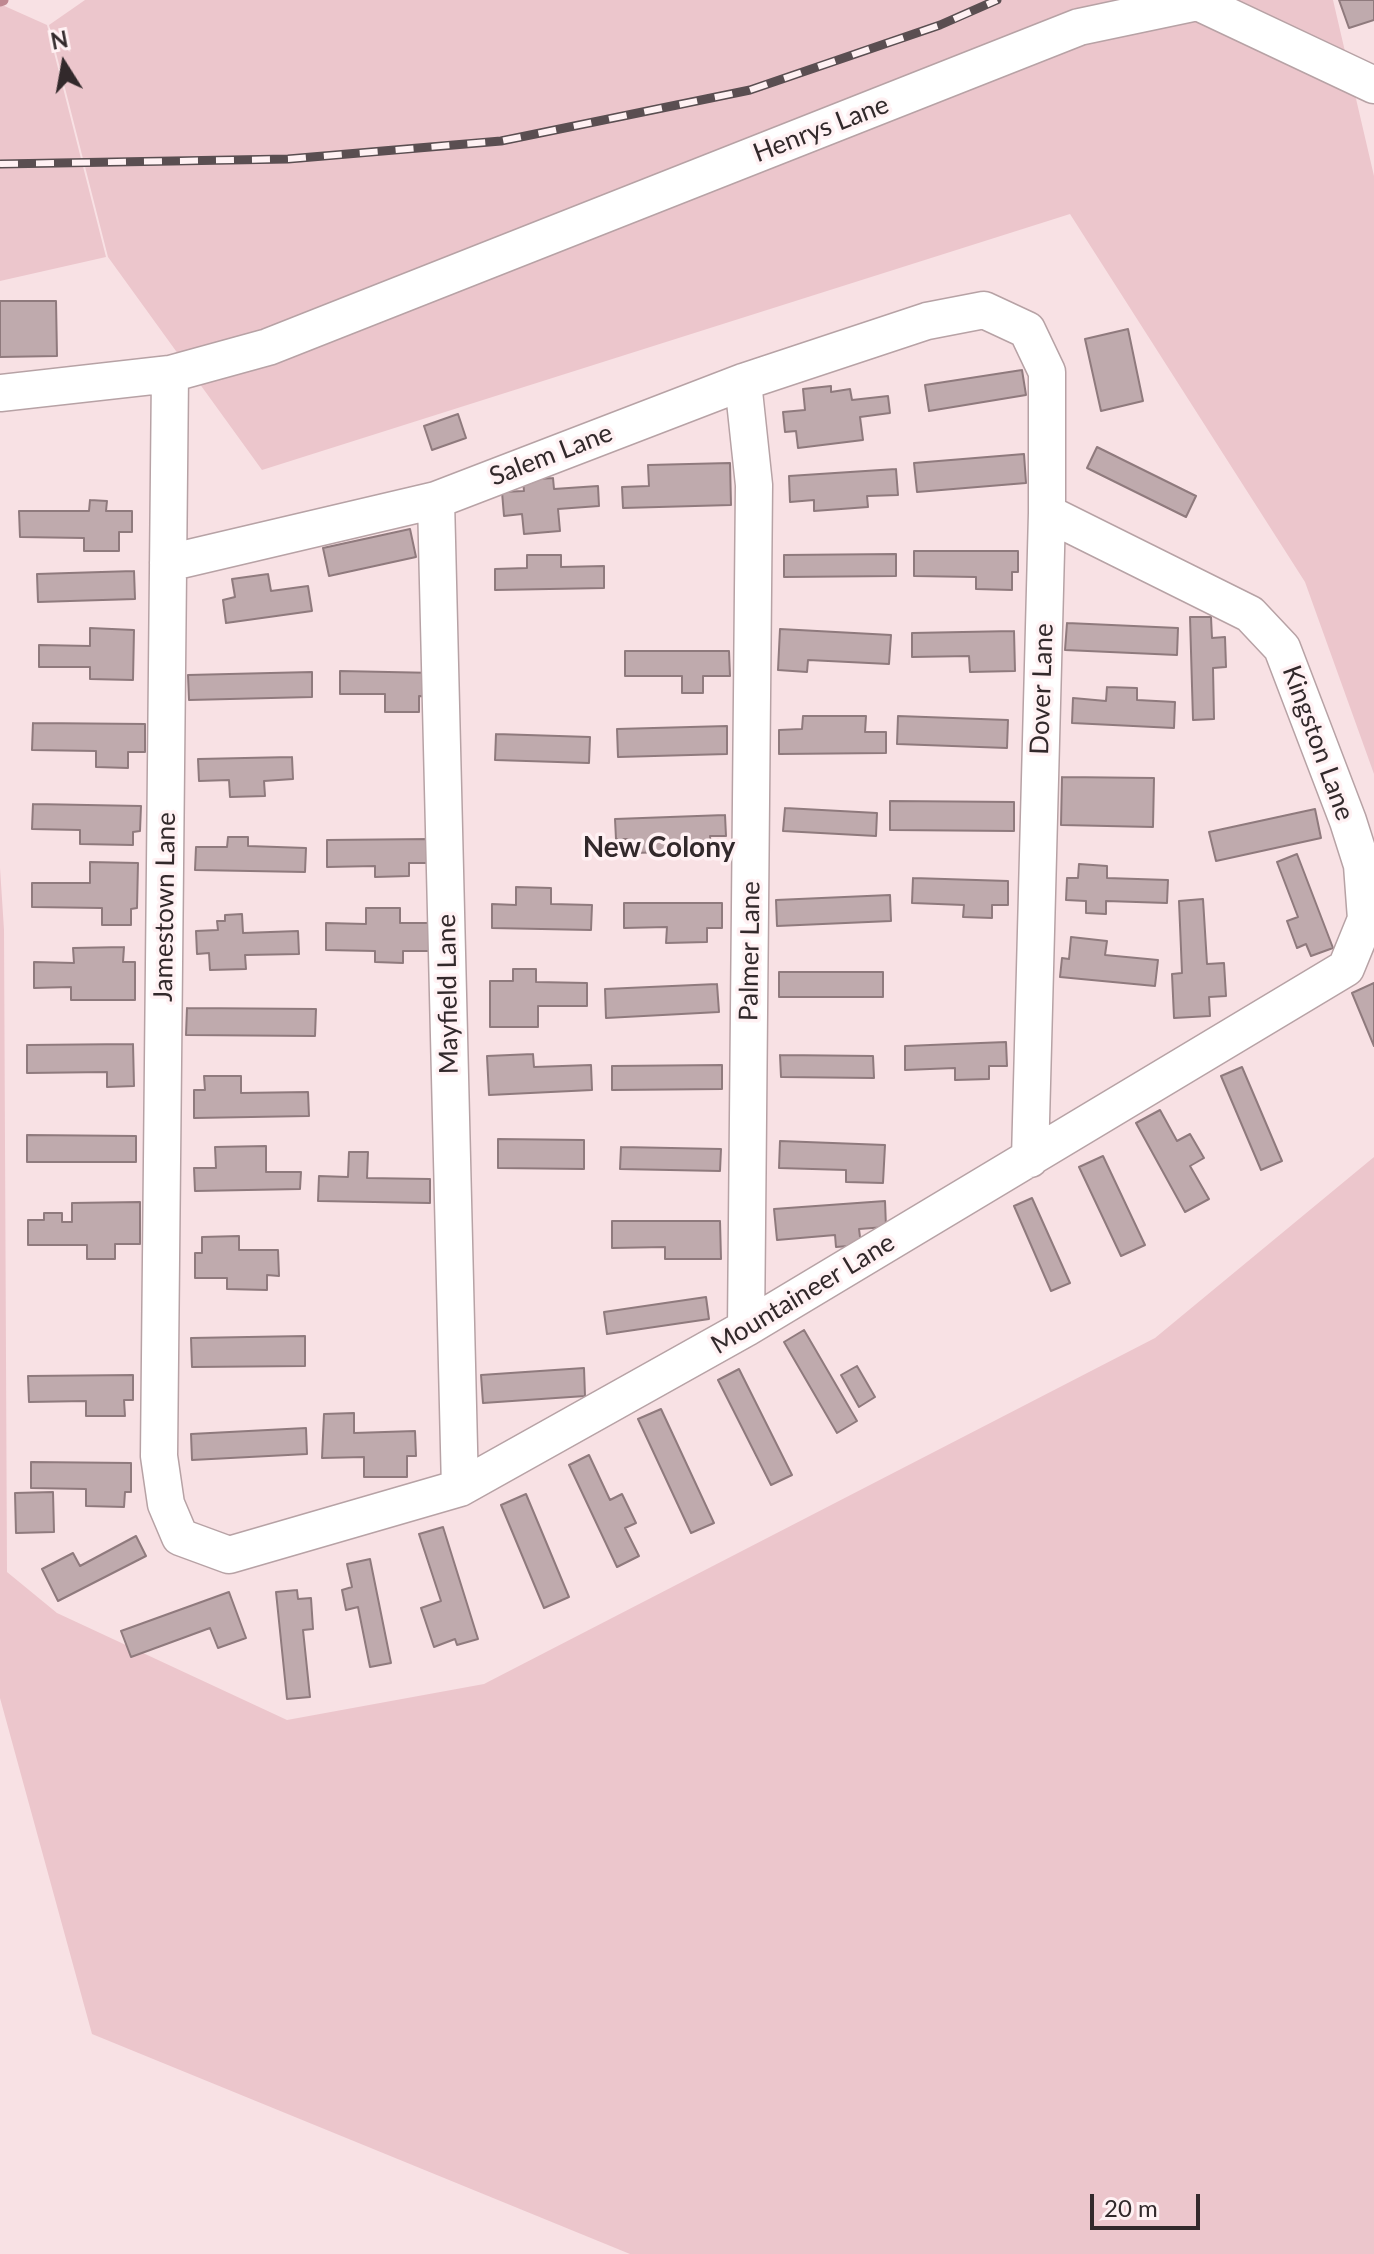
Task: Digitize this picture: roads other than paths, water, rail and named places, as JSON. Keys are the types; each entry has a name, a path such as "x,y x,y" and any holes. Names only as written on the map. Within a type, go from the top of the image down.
{"street":[{"name":"Henrys Lane","path":"170,374 268,347 1079,27 1198,2 1374,85"},
{"name":"Dover Lane","path":"927,321 984,310 1027,330 1047,372 1047,513 1030,1159"},
{"name":"Salem Lane","path":"168,563 436,500 743,382 927,321"},
{"path":"0,393 170,374"},
{"name":"Jamestown Lane","path":"170,374 159,1456 166,1504 180,1537"},
{"name":"Palmer Lane","path":"743,382 754,485 746,1328"},
{"name":"Mayfield Lane","path":"436,500 460,1488"},
{"name":"Kingston Lane","path":"1047,513 1250,614 1282,648 1362,865 1366,919"},
{"name":"Mountaineer Lane","path":"180,1537 229,1555 460,1488 746,1328 1346,968 1366,919"}],"railway":[{"path":"0,164 288,159 501,141 750,90 940,25 997,0"}],"district":[{"name":"New Colony","path":"659,848"}]}
